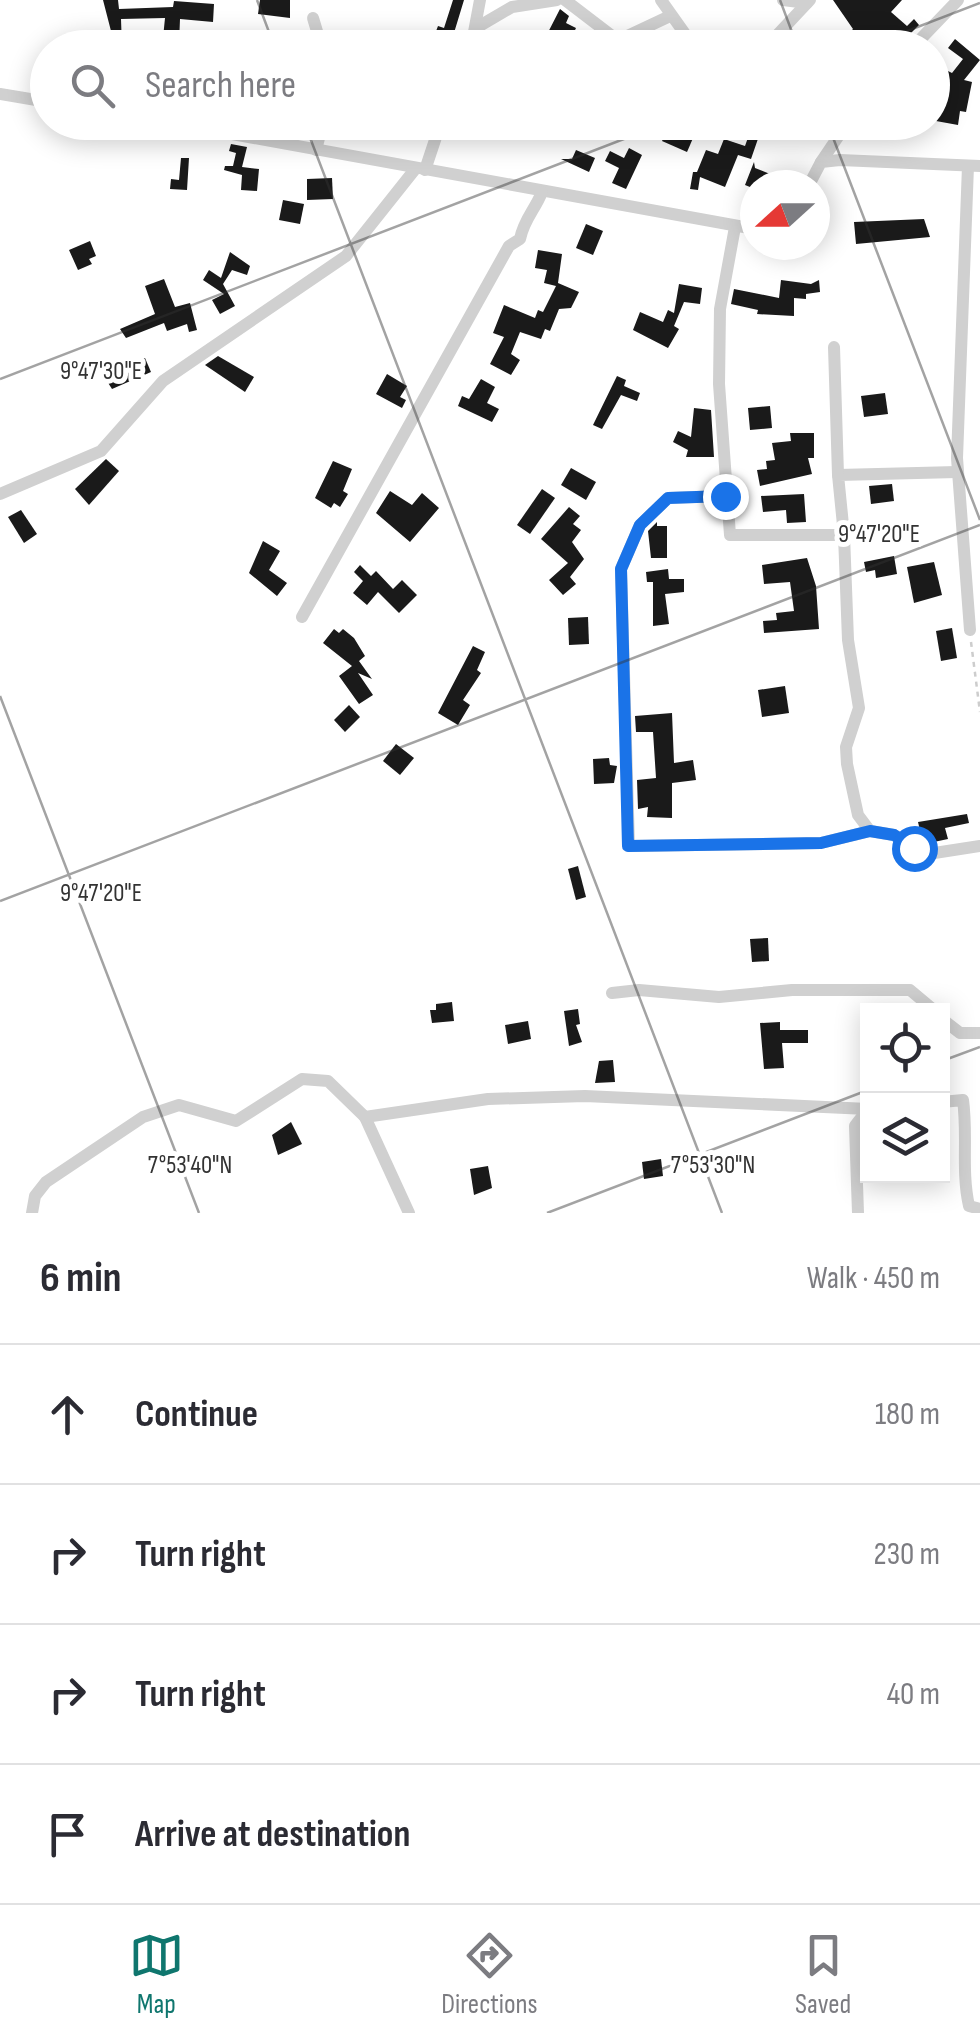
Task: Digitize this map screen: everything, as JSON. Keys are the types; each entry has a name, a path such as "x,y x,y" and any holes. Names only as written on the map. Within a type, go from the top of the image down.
{"street":[{"path":"476,28 480,0"},
{"path":"476,28 512,7 564,0 604,30"},
{"path":"661,0 681,30"},
{"path":"783,0 808,2"},
{"path":"929,30 958,0"},
{"path":"782,30 808,2"},
{"path":"637,30 670,16"},
{"path":"313,18 317,30"},
{"path":"0,94 30,99"},
{"path":"262,140 740,228"},
{"path":"316,150 318,140"},
{"path":"0,494 102,451 163,381 346,256 421,169 433,140"},
{"path":"817,170 836,140"},
{"path":"821,162 974,166 957,472 970,630"},
{"path":"302,617 418,416 460,329 509,246 520,239 526,216 536,208 542,192"},
{"path":"735,227 720,309 725,496 730,535 844,535"},
{"path":"834,347 848,640 858,708 846,747 858,815 870,831"},
{"path":"838,475 957,472"},
{"path":"725,496 668,498 640,525 621,569 628,846 821,843 870,831 894,835 928,854 980,846"},
{"path":"612,994 638,990 718,997 792,990 910,990 926,1003"},
{"path":"950,1025 960,1033 980,1033"},
{"path":"32,1213 36,1196 46,1182 143,1117 179,1105 236,1121 302,1080 328,1081 365,1118 409,1213"},
{"path":"365,1118 488,1098 524,1101 585,1096 868,1109 855,1126 858,1213"},
{"path":"950,1101 963,1100 967,1132 962,1173 969,1206 980,1209"}],"path":[{"path":"970,630 980,712"}],"building":[{"path":"103,0 118,0 119,9 173,7 174,1 214,4 213,22 180,19 180,30 164,30 165,18 121,19 121,30 111,30"},
{"path":"260,0 290,0 290,18 258,14"},
{"path":"453,0 464,0 455,30 436,30 438,26 444,28"},
{"path":"833,0 902,0 891,12 907,26 914,19 919,25 914,30 853,29"},
{"path":"560,9 569,16 566,23 576,28 575,30 549,30"},
{"path":"955,39 980,60 964,80 972,82 966,112 960,111 958,125 950,124 950,72 963,59 950,45"},
{"path":"662,140 692,140 687,152"},
{"path":"724,140 745,146 747,140 758,140 751,159 738,155 725,187 700,177 698,190 690,189 693,172 697,172 706,150 718,154"},
{"path":"231,144 247,147 242,167 259,169 257,191 241,190 242,175 224,170 225,166 233,166 236,153 229,151"},
{"path":"629,148 642,155 626,189 612,183 619,168 605,161 610,151 624,158"},
{"path":"576,150 595,158 589,172 561,159 572,159"},
{"path":"181,158 189,158 187,190 170,189 171,179 179,180"},
{"path":"332,178 333,199 307,200 307,179"},
{"path":"283,200 304,204 300,224 279,220"},
{"path":"924,219 930,237 856,244 854,222"},
{"path":"586,224 603,231 593,255 576,248"},
{"path":"90,241 96,256 89,259 92,264 78,270 69,250"},
{"path":"538,250 562,254 558,283 579,292 571,308 559,309 550,331 545,329 541,339 520,332 511,354 520,360 511,375 490,364 504,337 493,333 504,305 535,318 538,310 543,312 556,286 544,283 547,270 535,268"},
{"path":"230,252 250,266 247,275 232,270 223,284 235,306 220,314 212,300 224,294 203,280 209,270 221,278"},
{"path":"164,279 175,307 190,303 197,330 189,332 187,324 167,331 164,323 126,338 120,329 155,314 145,286"},
{"path":"781,280 811,284 819,280 820,292 806,294 806,299 794,298 794,316 757,314 758,310 731,304 734,289 779,298"},
{"path":"679,284 702,288 700,304 684,302 674,326 679,329 668,348 633,330 640,312 663,322 668,310 674,313"},
{"path":"218,356 254,377 245,392 205,365"},
{"path":"145,358 151,372 112,389 105,378"},
{"path":"387,374 407,386 400,397 406,400 402,408 376,394"},
{"path":"617,376 626,380 624,386 640,393 637,401 621,395 602,429 593,425"},
{"path":"481,379 495,387 487,403 499,409 492,422 458,406 462,396 469,399"},
{"path":"885,393 888,414 864,417 861,396"},
{"path":"770,406 772,428 750,430 748,408"},
{"path":"694,408 711,410 714,457 686,457 688,450 673,442 678,431 691,437"},
{"path":"790,433 814,433 814,458 808,458 812,474 760,486 757,470 767,469 766,461 775,460 772,443 791,441"},
{"path":"106,459 119,471 89,505 75,489"},
{"path":"333,461 352,469 343,491 348,494 340,507 334,503 331,508 315,498"},
{"path":"571,468 596,482 586,500 561,485"},
{"path":"892,484 894,501 871,504 869,486"},
{"path":"542,489 555,498 530,534 517,525"},
{"path":"390,491 412,505 422,493 439,508 410,542 376,513"},
{"path":"804,494 806,522 787,523 786,510 763,512 761,496"},
{"path":"569,507 580,516 573,524 581,530 572,542 584,559 570,577 576,584 563,595 549,580 568,563 541,539"},
{"path":"21,510 37,534 24,543 8,517"},
{"path":"657,522 657,526 667,526 667,558 651,558 648,531"},
{"path":"263,541 280,551 269,570 287,583 277,596 249,573"},
{"path":"894,556 897,574 876,578 875,570 866,572 864,562"},
{"path":"807,558 816,586 819,629 764,633 763,621 777,620 776,613 794,611 790,582 764,584 762,565"},
{"path":"934,562 942,595 914,603 907,567"},
{"path":"360,565 371,576 376,571 393,589 402,580 417,595 399,613 378,592 367,605 353,593 363,581 354,572"},
{"path":"668,569 669,579 684,579 684,592 665,594 669,624 653,626 653,582 647,582 646,572"},
{"path":"588,617 589,644 569,645 568,618"},
{"path":"952,628 957,658 941,661 936,631"},
{"path":"334,629 339,633 343,629 354,638 365,656 359,661 372,679 358,673 373,695 359,704 339,676 352,666 323,643"},
{"path":"473,646 485,652 477,670 481,673 463,700 470,705 458,725 438,713"},
{"path":"785,686 789,713 762,717 758,690"},
{"path":"349,705 360,717 345,732 334,720"},
{"path":"672,713 674,763 693,760 696,780 672,783 672,818 647,817 648,807 638,809 637,780 656,778 653,732 636,732 635,716"},
{"path":"396,744 414,758 400,775 383,761"},
{"path":"609,758 610,765 617,766 614,783 594,784 593,759"},
{"path":"967,814 969,823 945,828 948,839 929,843 922,839 918,822"},
{"path":"578,866 586,897 576,900 568,869"},
{"path":"768,938 769,961 752,962 750,939"},
{"path":"452,1002 454,1021 432,1023 430,1010 436,1010 436,1004"},
{"path":"578,1009 580,1024 576,1025 582,1042 569,1046 564,1011"},
{"path":"528,1021 531,1039 508,1044 505,1025"},
{"path":"780,1022 780,1030 808,1030 808,1043 782,1043 784,1068 764,1069 760,1023"},
{"path":"613,1060 615,1082 595,1083 599,1061"},
{"path":"291,1122 302,1144 278,1155 272,1135"},
{"path":"661,1159 663,1176 644,1179 642,1162"},
{"path":"488,1166 492,1188 474,1195 470,1169"}],"route":[{"path":"725,496 668,498 640,525 621,569 628,846 821,843 870,831 894,835 914,848"}]}
